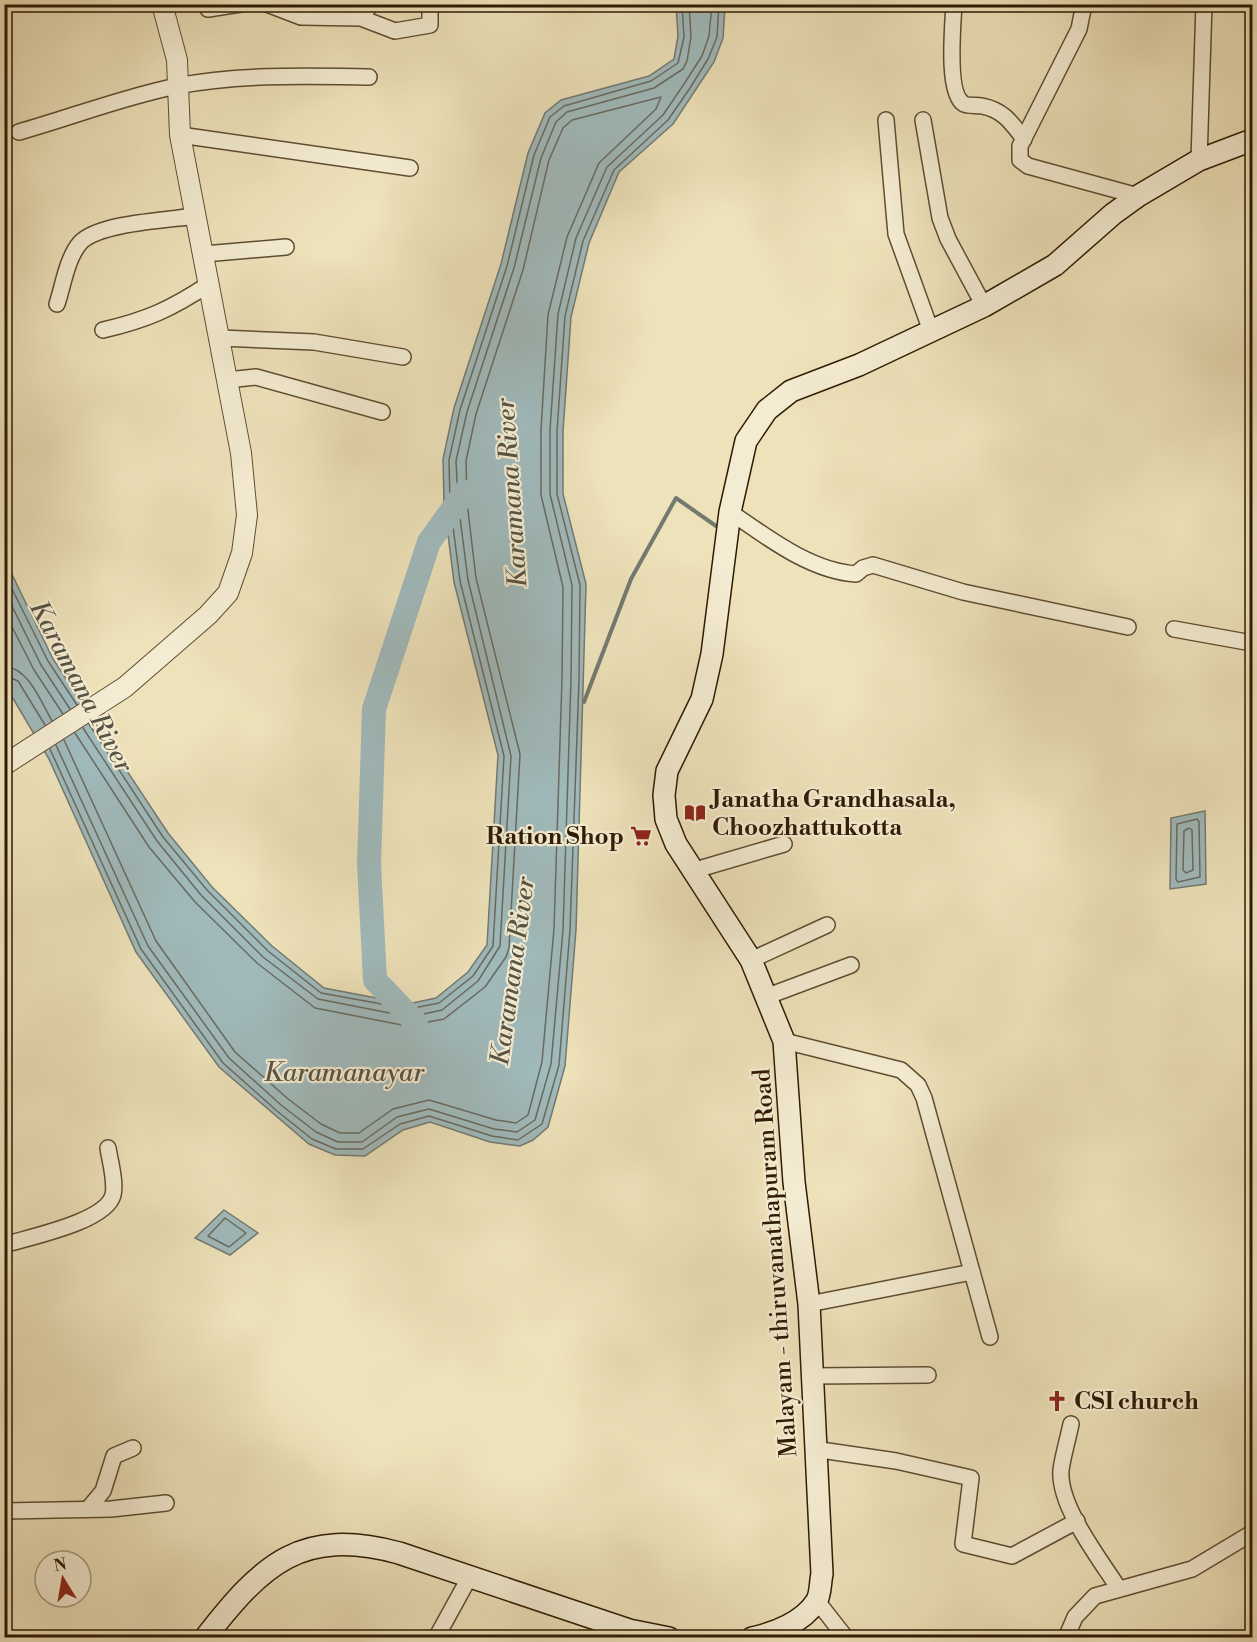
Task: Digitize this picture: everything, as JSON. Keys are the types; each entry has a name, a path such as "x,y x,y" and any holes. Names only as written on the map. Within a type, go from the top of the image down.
{"main road":[{"name":"Malayam - thiruvanathapuram Road","path":"817,1600 822,1574 814,1449 809,1304 794,1182 784,1041 768,996 751,960 676,844 666,819 664,795 667,771 698,707 712,654 730,512 746,441 766,410 799,387 859,365 984,306 1055,265 1113,214 1138,196 1199,160 1252,140"},
{"path":"206,1638 223,1615 274,1565 300,1551 328,1544 365,1544 629,1630 669,1638"},
{"path":"752,1638 769,1634 800,1618 817,1600"}],"street":[{"path":"4,765 125,687 208,615 228,593 242,553 247,515 241,453 180,135 177,60 162,4"},
{"path":"207,4 208,9 240,4"},
{"path":"267,4 301,17 362,18 395,31 430,25 430,4"},
{"path":"362,18 371,4"},
{"path":"954,4 953,82 956,96 964,104 996,109 1007,117 1024,139"},
{"path":"1084,4 1078,29 1024,139 1020,153 1022,164 1138,196"},
{"path":"1199,160 1204,4"},
{"path":"19,132 119,99 179,86 284,76 369,77"},
{"path":"886,120 896,234 931,331"},
{"path":"923,120 940,218 948,239 984,306"},
{"path":"180,135 410,168"},
{"path":"57,304 71,260 78,245 87,237 128,226 196,216"},
{"path":"204,254 286,247"},
{"path":"103,330 142,321 175,306 209,284"},
{"path":"220,338 314,342 403,357"},
{"path":"227,380 256,377 382,412"},
{"path":"730,512 782,547 844,573 856,574 862,568 873,565 963,592 1128,627"},
{"path":"1174,629 1252,643"},
{"path":"692,871 784,844"},
{"path":"751,960 827,925"},
{"path":"768,996 851,965"},
{"path":"784,1041 901,1070 918,1085 924,1098 990,1337"},
{"path":"4,1245 84,1220 106,1208 114,1194 108,1148"},
{"path":"809,1304 972,1272"},
{"path":"811,1376 928,1375"},
{"path":"1071,1424 1061,1472 1065,1494 1077,1521 1119,1589"},
{"path":"88,1509 103,1491 114,1456 133,1448"},
{"path":"814,1449 896,1461 971,1478 963,1544 1012,1556 1077,1521"},
{"path":"4,1510 88,1509 166,1503"},
{"path":"1066,1638 1075,1617 1095,1596 1192,1569 1252,1533"},
{"path":"436,1638 469,1578"},
{"path":"817,1600 846,1638"}],"water":[{"name":"Karamanayar","path":"676,5 725,5 723,38 714,62 673,124 619,172 589,243 571,317 563,431 563,494 586,584 576,930 565,1066 548,1127 533,1140 520,1146 490,1142 430,1122 403,1130 365,1156 335,1155 309,1144 219,1067 136,952 49,759 5,685 5,560 53,659 168,833 212,887 272,946 324,988 408,1004 436,998 468,972 487,945 498,755 454,582 444,503 443,459 454,408 501,264 528,153 545,113 561,100 649,76 674,59 678,36"},
{"path":"1205,811 1206,884 1170,889 1171,818"},
{"path":"224,1210 258,1233 230,1255 195,1238"}],"waterway":[{"path":"416,1023 375,980 369,864 374,709 429,542 465,492"},
{"path":"584,702 631,579 676,498 716,526"}],"place":[{"name":"Janatha Grandhasala, Choozhattukotta","path":"695,813"},
{"name":"Ration Shop","path":"641,836"},
{"name":"CSI church","path":"1057,1401"}],"water label":[{"name":"Karamana River","path":"511,493"},
{"name":"Karamana River","path":"82,686"},
{"name":"Karamana River","path":"512,971"}]}
